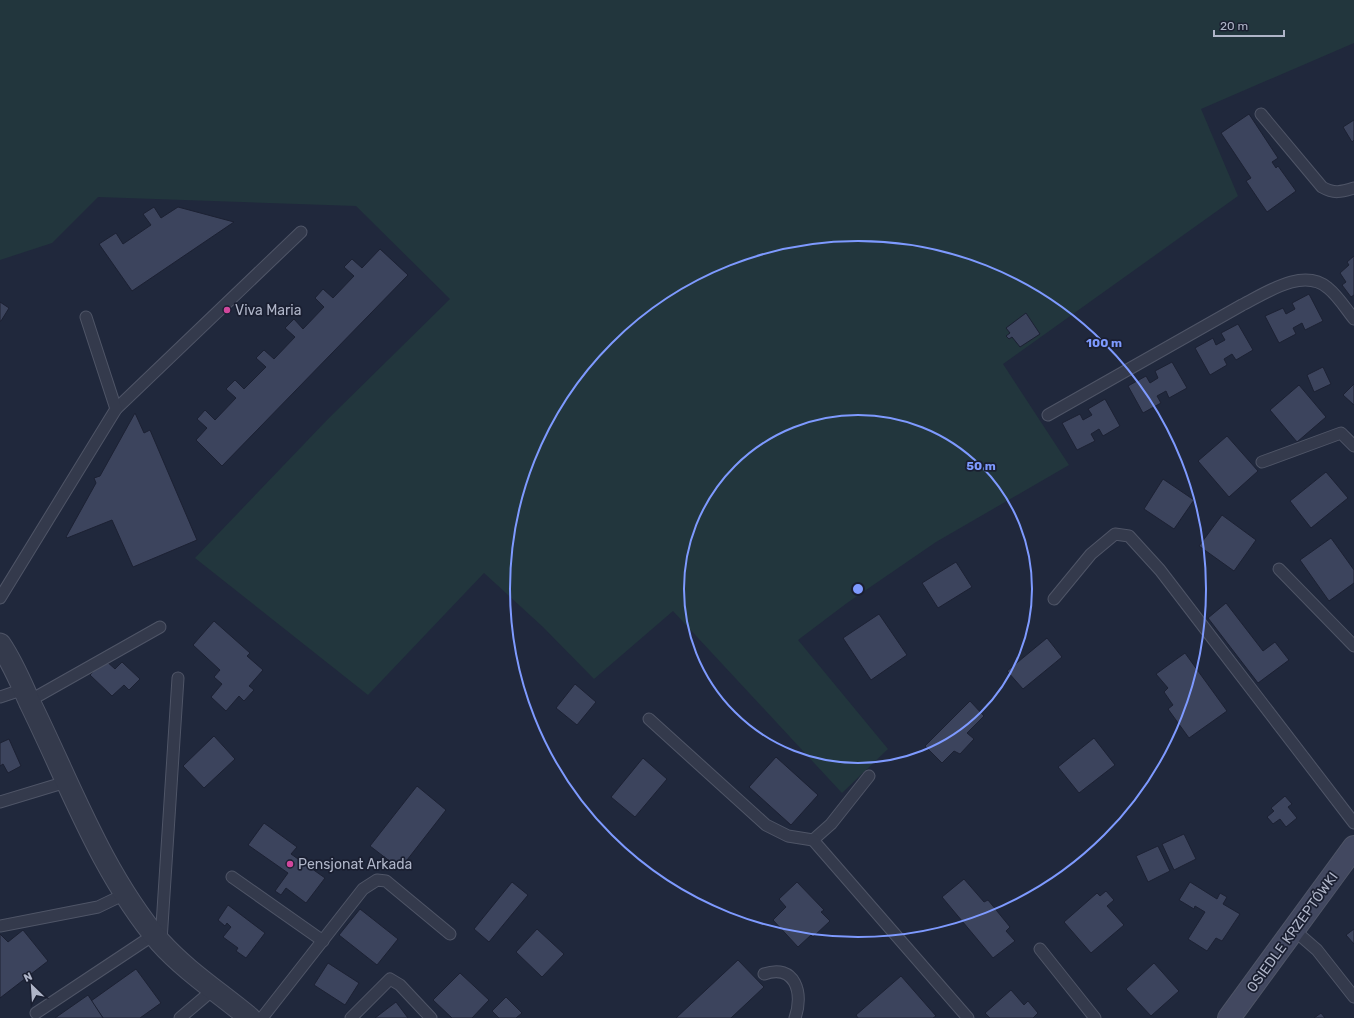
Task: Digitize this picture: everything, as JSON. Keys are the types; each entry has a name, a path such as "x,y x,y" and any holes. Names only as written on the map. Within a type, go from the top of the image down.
{"main road":[{"name":"OSIEDLE KRZEPTÓWKI","path":"1229,1018 1354,847"}],"street":[{"path":"0,644 9,658 27,695 66,782 94,839 125,894 158,938 190,970 250,1018"}],"lane":[{"path":"1261,114 1322,187 1330,192 1339,192 1354,188"},
{"path":"0,598 116,409 302,232"},
{"path":"1048,415 1242,305 1275,288 1308,279 1321,283 1329,288 1354,319"},
{"path":"86,317 116,409"},
{"path":"1262,462 1341,433 1354,446"},
{"path":"1054,599 1091,554 1115,534 1129,536 1160,570 1354,823"},
{"path":"1279,569 1354,646"},
{"path":"0,697 27,695 160,627"},
{"path":"36,1013 158,938 178,678"},
{"path":"648,719 766,825 788,836 813,840 968,1018"},
{"path":"813,840 831,824 869,776"},
{"path":"0,802 66,782"},
{"path":"232,877 323,941"},
{"path":"262,1018 363,889 377,880 386,881 450,934"},
{"path":"0,926 98,908 125,894"},
{"path":"1294,930 1317,950 1354,997"},
{"path":"1040,949 1095,1018"},
{"path":"764,974 778,971 787,975 793,981 799,994 799,1004 795,1018"},
{"path":"351,1018 390,979 400,985 432,1018"},
{"path":"180,1018 214,989"}],"shaded area":[{"path":"0,0 1354,0 1354,43 1201,109 1238,196 1003,364 1069,465 936,542 847,603 798,640 888,749 842,793 673,611 594,679 543,627 484,573 368,695 195,558 328,419 450,299 356,206 98,197 52,243 0,260"}],"building":[{"path":"1249,114 1278,158 1272,162 1276,168 1278,166 1296,191 1267,212 1246,181 1251,178 1221,133"},
{"path":"1354,120 1354,140 1352,142 1343,127"},
{"path":"154,207 161,218 178,207 234,222 132,291 99,244 116,233 123,244 151,225 143,214"},
{"path":"380,249 408,275 222,466 196,440 207,428 197,419 205,410 215,420 236,398 226,389 235,380 244,389 266,367 256,358 264,350 274,359 295,337 285,328 294,319 303,329 324,307 315,298 323,289 333,298 354,276 344,267 352,259 362,268"},
{"path":"1354,256 1354,295 1351,297 1342,285 1346,282 1340,273 1349,265 1347,262"},
{"path":"1309,294 1323,321 1305,330 1302,323 1293,328 1296,334 1279,343 1265,316 1283,308 1286,314 1295,309 1292,303"},
{"path":"0,302 9,308 1,321 0,321"},
{"path":"1026,313 1040,334 1020,347 1012,337 1009,339 1006,336 1010,333 1006,328"},
{"path":"1238,324 1253,350 1236,360 1232,354 1224,359 1227,365 1210,375 1195,348 1213,338 1216,345 1225,340 1221,333"},
{"path":"1172,362 1187,388 1169,398 1166,391 1157,396 1161,403 1143,413 1128,386 1146,376 1150,383 1158,378 1155,371"},
{"path":"1323,367 1331,384 1314,392 1307,375"},
{"path":"1354,384 1354,405 1343,395"},
{"path":"1299,385 1326,417 1297,442 1270,410"},
{"path":"1105,399 1120,426 1103,436 1099,429 1091,434 1095,441 1077,450 1062,423 1080,414 1083,420 1092,415 1088,409"},
{"path":"135,413 144,433 150,430 197,540 133,567 112,520 67,538 66,537 96,483 94,478 100,476"},
{"path":"1227,436 1258,471 1229,497 1198,461"},
{"path":"1326,472 1348,498 1311,528 1290,501"},
{"path":"1163,479 1194,500 1174,529 1144,509"},
{"path":"1222,515 1256,540 1234,571 1199,546"},
{"path":"1331,538 1354,570 1354,583 1329,601 1300,560"},
{"path":"956,562 972,587 938,608 922,583"},
{"path":"1226,603 1263,651 1275,642 1289,660 1258,683 1208,618"},
{"path":"879,614 907,655 871,680 843,638"},
{"path":"214,621 250,653 247,656 263,670 249,686 254,690 244,701 239,696 226,711 211,697 222,684 214,677 220,670 193,645"},
{"path":"1047,638 1062,657 1023,689 1007,671"},
{"path":"1185,653 1227,711 1189,738 1168,709 1173,705 1164,692 1168,688 1156,674"},
{"path":"105,660 115,669 122,662 140,679 129,690 124,685 112,696 90,675"},
{"path":"575,684 596,702 577,725 556,708"},
{"path":"970,701 984,716 967,733 974,739 960,754 954,751 942,763 925,746"},
{"path":"214,736 235,759 204,788 183,766"},
{"path":"1094,738 1115,765 1079,793 1058,767"},
{"path":"9,739 21,766 8,773 3,764 0,766 0,743"},
{"path":"776,757 818,795 791,825 749,787"},
{"path":"643,758 667,779 635,817 611,797"},
{"path":"417,786 446,810 400,869 370,846"},
{"path":"1285,796 1292,804 1288,807 1297,818 1286,827 1280,819 1273,824 1267,817 1274,811 1271,808"},
{"name":"Pensjonat Arkada","path":"264,823 297,847 291,854 325,878 306,903 286,888 281,895 275,891 288,873 248,845"},
{"path":"1184,834 1196,859 1174,870 1162,844"},
{"path":"1158,846 1170,871 1148,882 1136,856"},
{"path":"964,879 984,902 988,900 1010,927 1006,931 1015,941 993,958 942,897"},
{"path":"512,882 528,895 489,942 474,929"},
{"path":"797,882 824,910 821,912 830,921 813,937 811,935 798,947 773,920 786,907 779,899"},
{"path":"1190,882 1217,899 1220,893 1227,897 1223,904 1240,914 1222,941 1216,938 1207,951 1188,939 1205,912 1195,906 1194,909 1179,900"},
{"path":"1106,891 1114,900 1107,906 1124,925 1091,953 1064,922 1097,893 1100,896"},
{"path":"228,905 265,933 246,958 236,951 238,948 223,937 231,927 227,923 225,926 218,920"},
{"path":"360,909 398,939 377,965 339,935"},
{"path":"537,929 564,954 542,977 516,952"},
{"path":"1354,929 1354,944 1346,935"},
{"path":"23,930 48,961 0,998 0,934 8,942"},
{"path":"738,960 764,987 731,1018 676,1018"},
{"path":"328,963 359,983 345,1005 314,985"},
{"path":"1154,963 1179,991 1151,1016 1126,989"},
{"path":"136,969 161,1003 140,1018 103,1018 91,1001"},
{"path":"460,973 489,1000 472,1018 452,1018 433,1000"},
{"path":"901,976 936,1016 933,1018 858,1018 856,1015"},
{"path":"1011,990 1024,1005 1028,1001 1038,1013 1033,1018 990,1018 985,1013"},
{"path":"88,995 103,1018 55,1018"},
{"path":"506,997 522,1013 516,1018 499,1018 492,1011"},
{"path":"396,1002 408,1018 375,1018"},
{"path":"1321,1013 1325,1018 1314,1018"}],"place":[{"name":"Viva Maria","path":"227,310"},
{"name":"Pensjonat Arkada","path":"290,864"}]}
